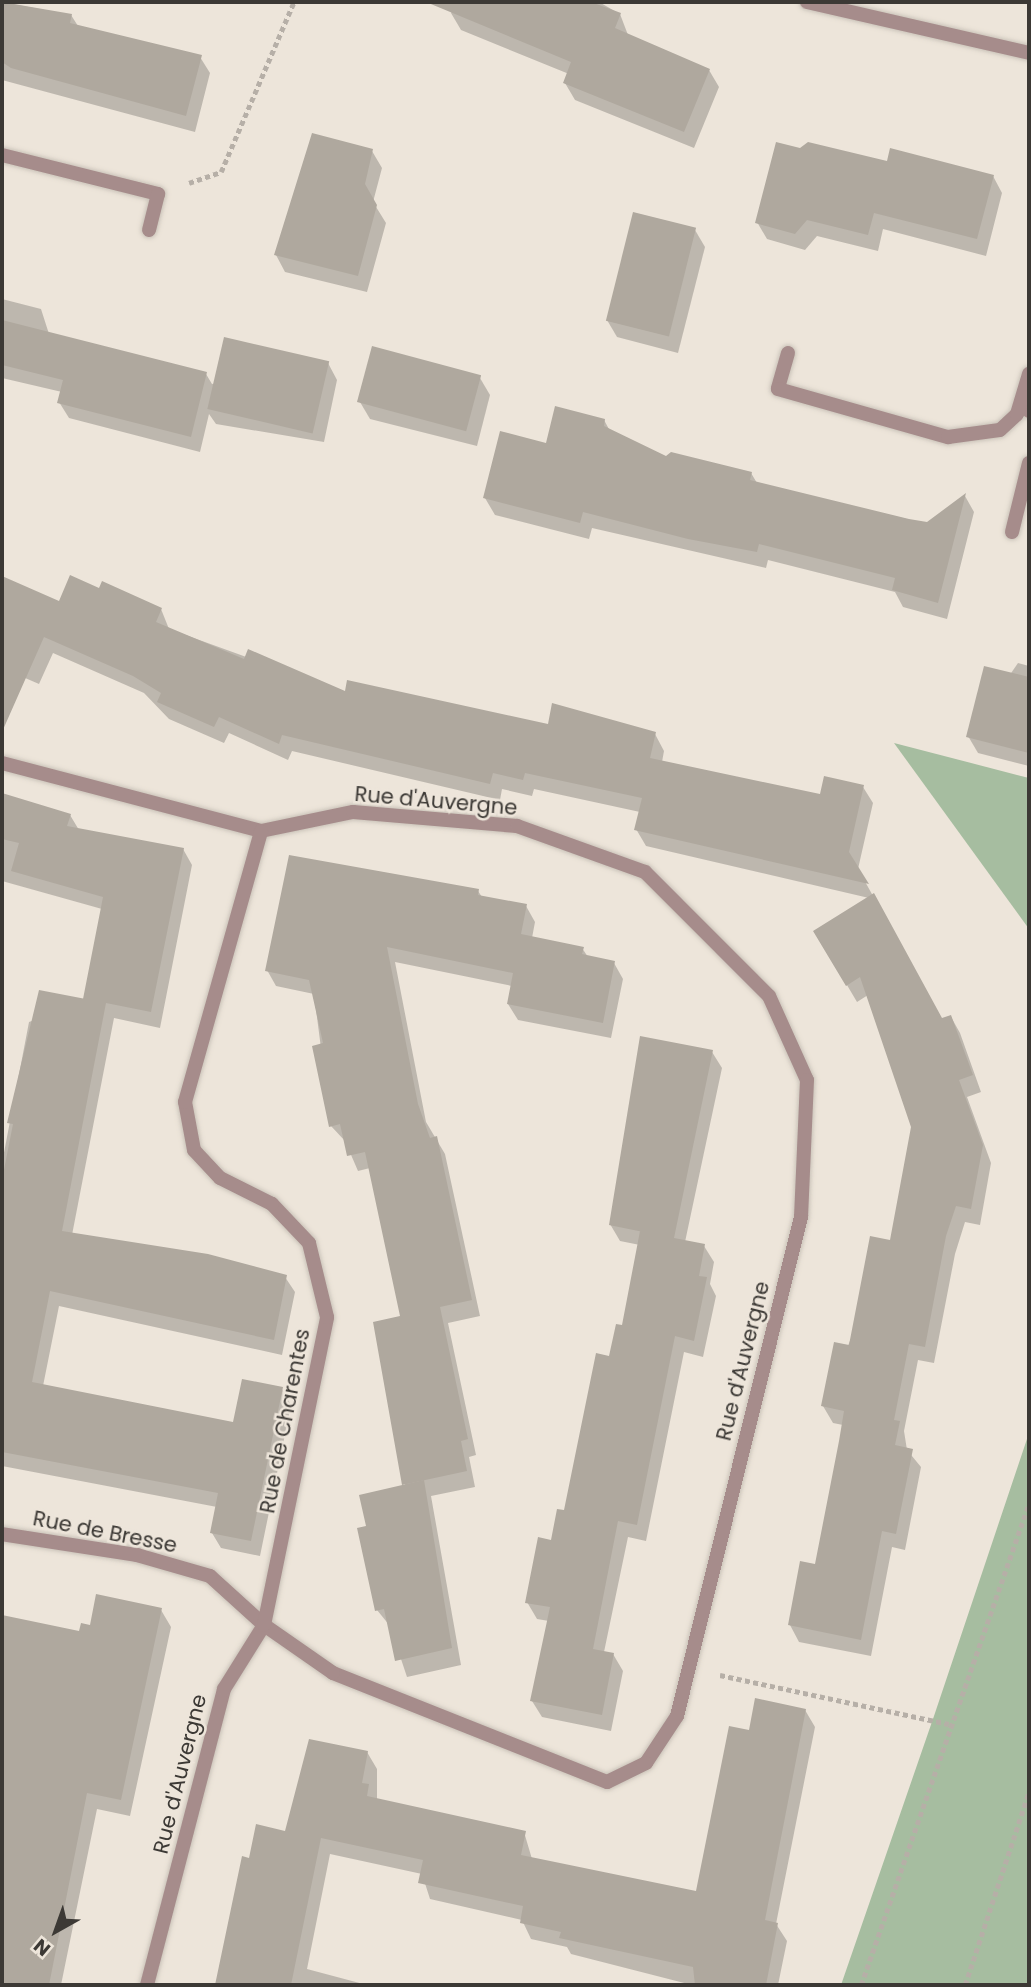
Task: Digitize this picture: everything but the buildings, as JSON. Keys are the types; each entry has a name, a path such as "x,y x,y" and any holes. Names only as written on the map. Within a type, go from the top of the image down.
{"street":[{"path":"807,2 1029,53"},
{"path":"2,155 158,194 149,230"},
{"path":"788,353 778,389 948,438 1000,430 1017,414 1029,374"},
{"path":"1025,391 1029,411"},
{"path":"1012,532 1029,463"},
{"name":"Rue d'Auvergne","path":"2,763 261,831 353,812 517,826 645,872 769,996 807,1080 800,1217 677,1716 646,1763 607,1782 332,1673 264,1625 224,1689 147,1985"},
{"name":"Rue de Charentes","path":"261,831 185,1102 194,1150 220,1178 272,1205 309,1243 327,1317 264,1625"},
{"name":"Rue de Bresse","path":"2,1534 137,1555 210,1576 264,1625"}],"path":[{"path":"158,194 221,172 294,2"},
{"path":"861,1985 949,1724 1029,1503"},
{"path":"688,1668 949,1724"},
{"path":"965,1985 1029,1791"}],"green space":[{"path":"894,743 1029,778 1029,929"},
{"path":"1029,1433 1029,1985 841,1985 934,1716"}]}
